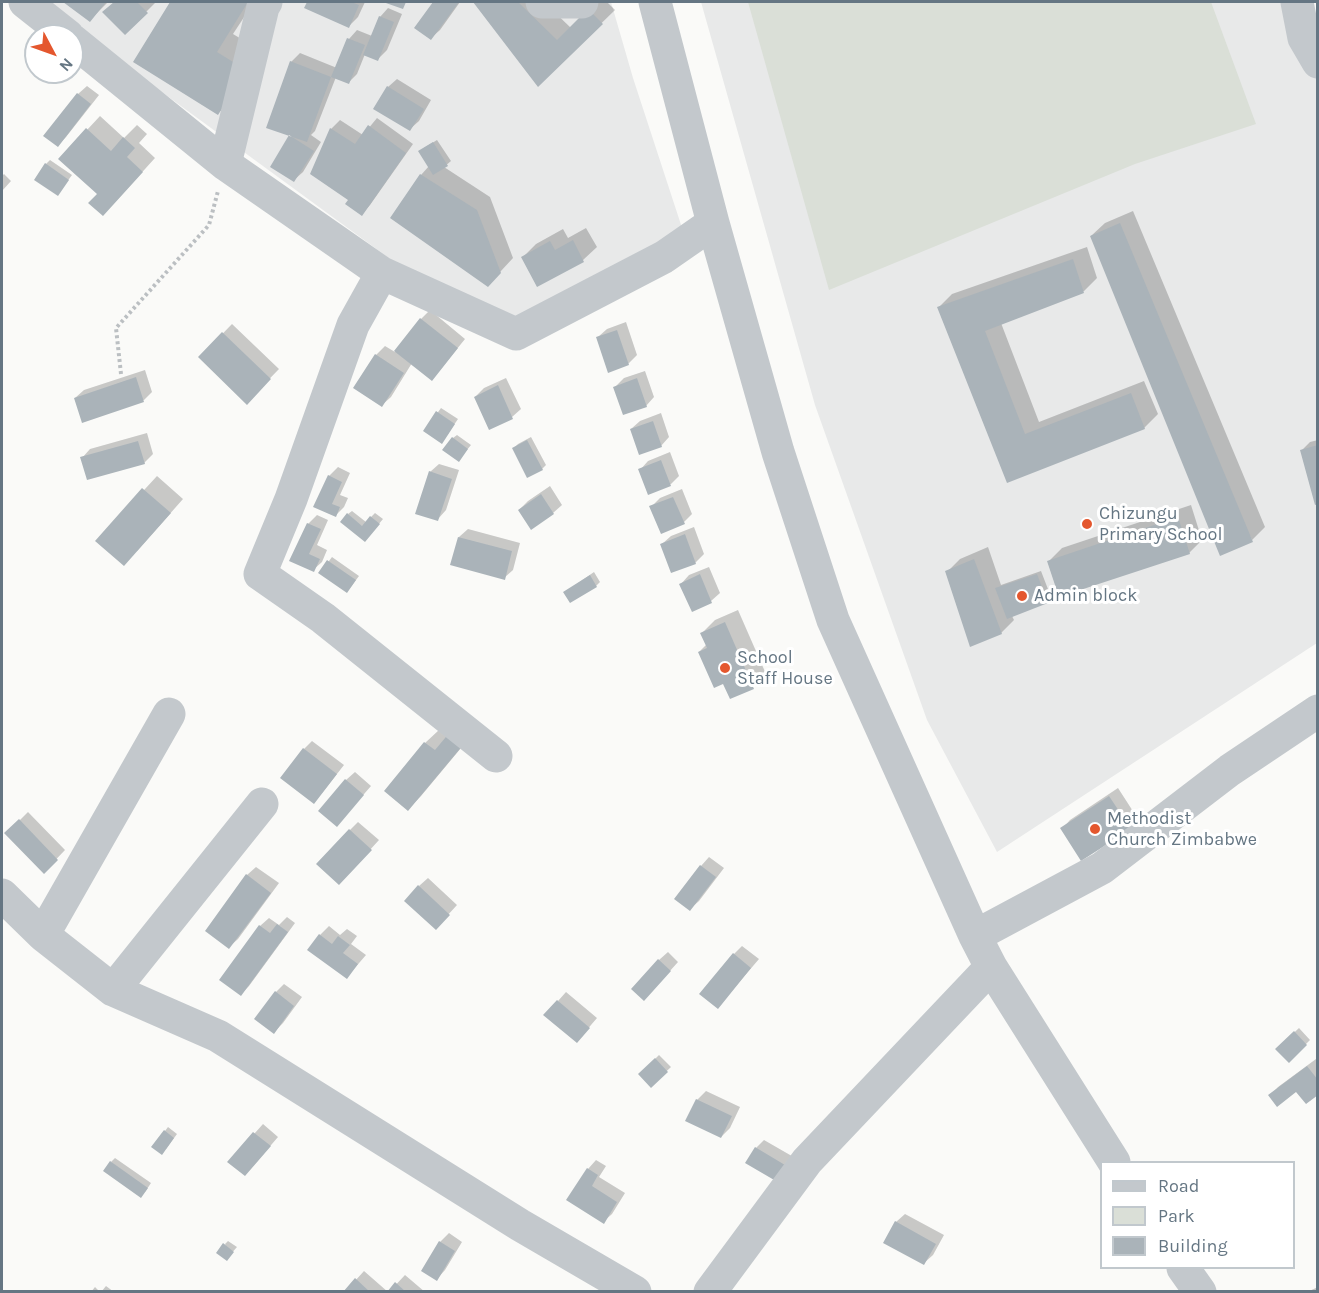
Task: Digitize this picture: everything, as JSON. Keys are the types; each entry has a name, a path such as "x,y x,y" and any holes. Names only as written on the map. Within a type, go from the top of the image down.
{"street":[{"path":"25,2 53,24"},
{"path":"225,164 266,2"},
{"path":"542,2 582,2"},
{"path":"655,2 713,223 778,452 833,620 991,967 1113,1161"},
{"path":"1297,2 1304,38 1317,62"},
{"path":"84,50 225,164 382,273 516,334 664,257 713,223"},
{"path":"382,273 353,325 291,499 260,574 323,618 496,756"},
{"path":"975,936 1102,868 1230,770 1317,711"},
{"path":"44,935 169,714"},
{"path":"113,990 262,804"},
{"path":"2,895 44,935 113,990 218,1036 520,1225 635,1292"},
{"path":"710,1292 807,1161 991,967"},
{"path":"1184,1269 1200,1292"}],"path":[{"path":"121,374 116,328 209,225 225,164"}],"shaded area":[{"path":"47,2 611,2 633,78 685,237 518,339 468,316 103,49 84,33 84,24 73,24"},
{"name":"Chizungu Primary School","path":"701,2 1293,2 1317,72 1317,643 997,852 927,720 815,405"}],"green space":[{"path":"748,2 1211,2 1256,124 1135,164 829,290"}],"building":[{"path":"63,2 106,2 90,22"},
{"path":"114,2 137,2 148,13 125,35 102,12"},
{"path":"170,2 248,2 217,52 246,70 218,115 133,62"},
{"path":"307,2 351,2 359,5 349,28 304,8"},
{"path":"383,2 406,2 403,9"},
{"path":"433,2 459,2 431,40 414,28"},
{"path":"473,2 518,2 557,40 588,9 603,24 538,87"},
{"path":"379,16 394,22 378,61 363,55"},
{"path":"347,38 365,45 349,84 331,77"},
{"path":"290,61 331,77 307,142 266,128"},
{"path":"387,86 424,109 410,131 373,109"},
{"path":"77,93 91,104 58,147 43,136"},
{"path":"368,125 406,153 362,216 345,204 348,200 310,174 330,128 355,144"},
{"path":"86,128 111,151 123,137 135,148 127,157 143,172 103,216 88,203 97,194 58,159"},
{"path":"289,135 314,151 294,182 270,167"},
{"path":"433,142 448,166 433,175 418,151"},
{"path":"45,163 69,180 58,196 34,180"},
{"path":"420,174 477,210 501,273 488,287 390,218"},
{"name":"Chizungu Primary School","path":"1120,223 1253,542 1220,556 1090,236"},
{"path":"573,240 584,262 537,287 521,257 550,241 555,250"},
{"name":"Chizungu Primary School","path":"1073,259 1084,293 985,331 1025,434 1131,393 1145,429 1007,483 937,307"},
{"path":"420,318 458,348 432,381 394,351"},
{"path":"617,330 629,365 608,373 596,337"},
{"path":"222,332 271,379 247,405 198,357"},
{"path":"375,354 404,373 382,407 353,388"},
{"path":"136,377 144,402 82,423 74,398"},
{"path":"637,378 647,407 623,415 613,387"},
{"path":"498,385 513,419 489,430 474,397"},
{"path":"436,411 455,424 442,444 423,431"},
{"path":"653,421 662,447 639,455 630,429"},
{"path":"452,437 468,449 459,462 442,450"},
{"path":"527,440 543,470 527,478 512,448"},
{"path":"138,441 145,464 87,480 80,457"},
{"path":"1318,445 1318,504 1315,505 1300,450"},
{"path":"661,460 671,486 648,495 638,469"},
{"path":"429,471 452,479 438,521 415,514"},
{"path":"328,475 342,482 332,504 340,507 336,517 313,507"},
{"path":"142,488 171,513 124,566 95,541"},
{"path":"541,494 554,514 531,530 518,510"},
{"path":"673,497 685,524 661,534 649,506"},
{"path":"347,513 362,526 370,516 380,524 365,542 340,522"},
{"name":"Chizungu Primary School","path":"1178,517 1190,554 1059,597 1047,561"},
{"path":"307,523 321,529 309,554 320,559 314,572 289,561"},
{"path":"685,534 696,564 671,573 660,544"},
{"path":"458,537 512,551 505,580 450,565"},
{"path":"974,559 1002,634 970,647 945,571"},
{"path":"327,560 356,580 347,593 318,573"},
{"path":"700,574 712,603 692,612 679,584"},
{"name":"Admin block","path":"1037,574 1048,603 1007,619 995,588"},
{"path":"590,575 597,587 570,603 563,592"},
{"name":"School Staff House","path":"725,622 754,689 730,699 723,684 714,688 698,652 707,648 700,633"},
{"path":"455,726 469,738 408,811 384,791 424,742 435,750"},
{"path":"303,748 337,774 314,804 280,778"},
{"path":"345,779 364,795 337,827 318,811"},
{"name":"Methodist Church Zimbabwe","path":"1109,796 1131,829 1081,861 1060,828"},
{"path":"19,819 58,860 44,874 4,833"},
{"path":"349,829 372,850 339,885 316,864"},
{"path":"700,865 716,877 690,911 674,899"},
{"path":"246,874 271,893 229,949 205,931"},
{"path":"418,885 450,915 436,930 404,901"},
{"path":"277,924 288,932 241,996 219,980 259,925 270,933"},
{"path":"319,934 332,944 338,936 350,945 343,953 358,964 347,979 307,950"},
{"path":"733,953 751,968 718,1009 699,994"},
{"path":"658,959 671,971 644,1001 631,989"},
{"path":"275,991 294,1006 274,1034 254,1019"},
{"path":"557,1000 590,1028 577,1043 543,1015"},
{"path":"1294,1031 1307,1045 1289,1063 1275,1049"},
{"path":"655,1058 668,1072 651,1088 638,1074"},
{"path":"1307,1066 1318,1080 1318,1095 1306,1104 1296,1092 1277,1107 1268,1095"},
{"path":"696,1099 732,1116 721,1138 685,1121"},
{"path":"164,1130 174,1138 162,1155 151,1147"},
{"path":"253,1132 271,1146 245,1176 227,1162"},
{"path":"755,1147 790,1168 781,1184 745,1163"},
{"path":"110,1161 148,1188 141,1198 103,1171"},
{"path":"587,1168 598,1175 592,1186 617,1202 604,1224 566,1200"},
{"path":"895,1221 936,1244 924,1265 883,1243"},
{"path":"439,1241 455,1251 437,1281 421,1271"},
{"path":"223,1243 234,1252 227,1261 216,1253"},
{"path":"355,1278 370,1292 343,1292"},
{"path":"395,1282 406,1292 387,1292"}],"place":[{"name":"Chizungu Primary School","path":"1087,524"},
{"name":"Admin block","path":"1022,596"},
{"name":"School Staff House","path":"725,668"},
{"name":"Methodist Church Zimbabwe","path":"1095,829"}]}
